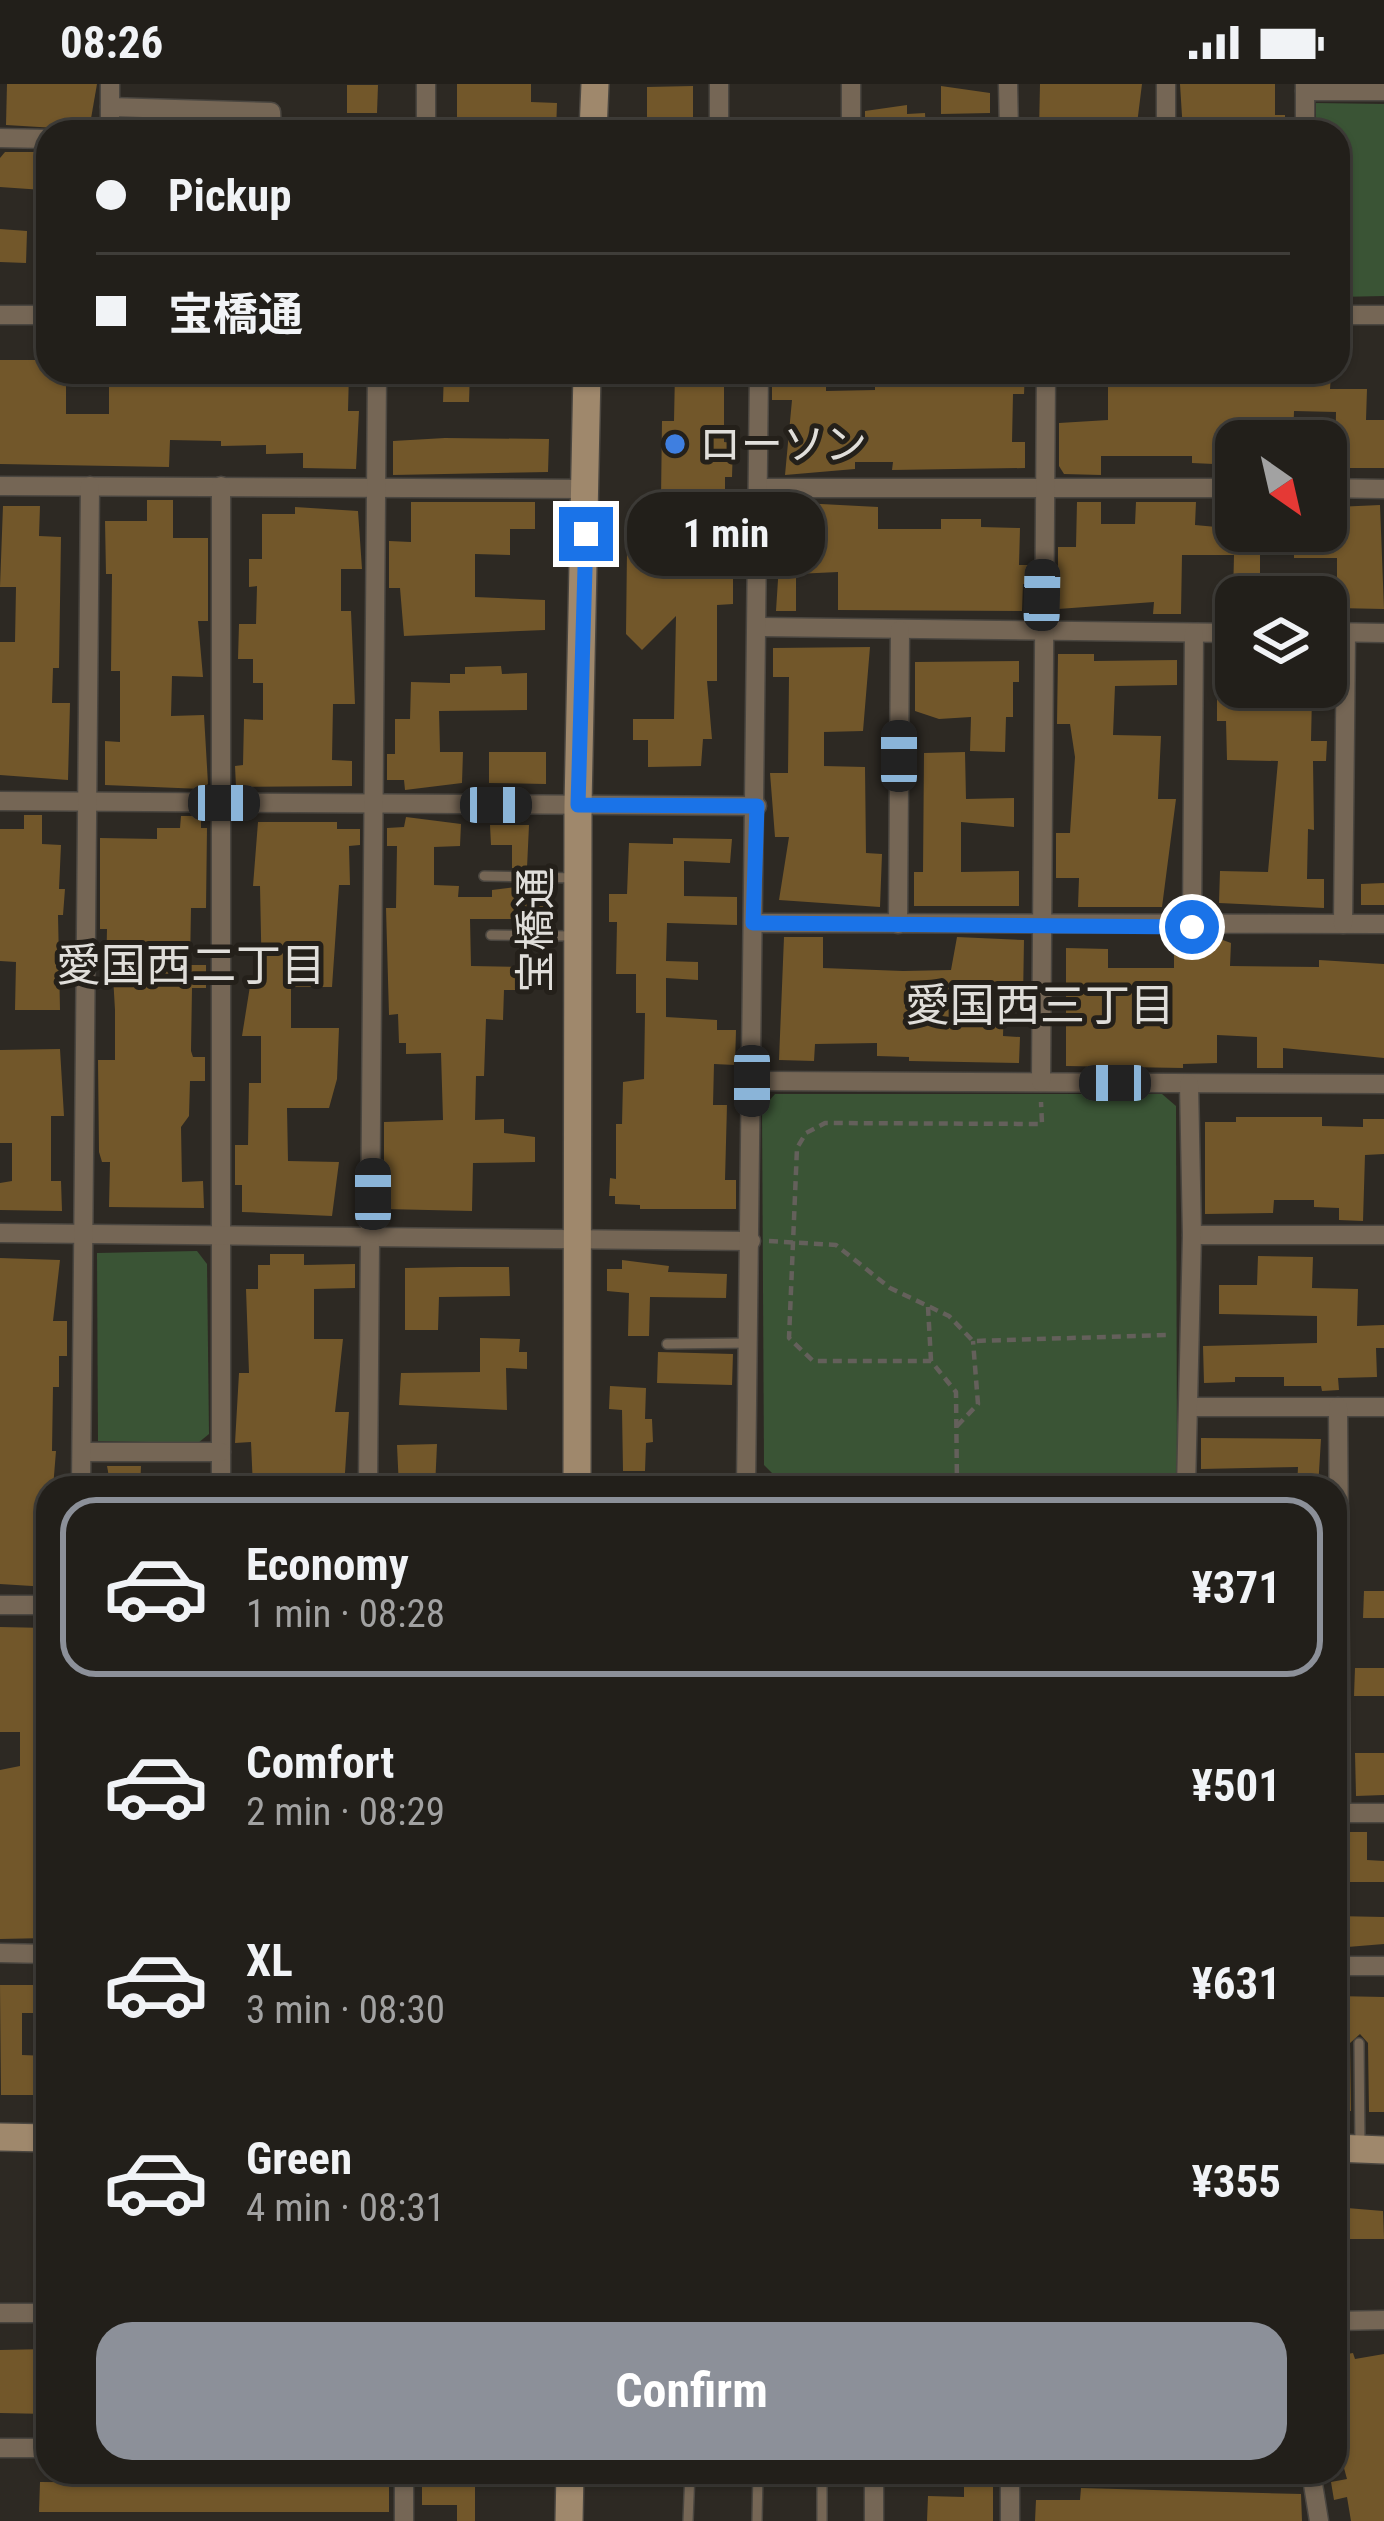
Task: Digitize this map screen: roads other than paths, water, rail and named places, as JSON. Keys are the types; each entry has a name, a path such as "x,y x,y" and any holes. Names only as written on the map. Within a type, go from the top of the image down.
{"street":[{"path":"110,84 110,120"},
{"path":"426,84 426,120"},
{"path":"594,120 595,84"},
{"path":"718,120 719,84"},
{"path":"851,84 851,120"},
{"path":"1009,84 1009,120"},
{"path":"1166,84 1166,120"},
{"path":"1305,120 1305,88 1384,91"},
{"path":"110,106 272,112 272,120"},
{"path":"0,138 36,139"},
{"path":"0,315 36,316"},
{"path":"1350,315 1384,315"},
{"path":"368,1476 376,384"},
{"name":"宝橋通","path":"577,1476 578,805 587,384"},
{"path":"746,1476 759,384"},
{"path":"1041,1082 1046,384"},
{"path":"0,486 587,489"},
{"path":"81,1476 90,486"},
{"path":"220,486 224,803 221,1476"},
{"path":"759,488 1215,488"},
{"path":"1347,488 1384,489"},
{"path":"758,627 1215,633"},
{"path":"898,924 900,630"},
{"path":"1347,632 1384,633"},
{"path":"1192,927 1194,633"},
{"path":"1338,708 1343,924"},
{"path":"0,801 757,806"},
{"path":"753,923 1384,924"},
{"path":"752,1081 1384,1084"},
{"path":"1186,1476 1192,1235 1189,1084"},
{"path":"0,1233 751,1241"},
{"path":"1192,1235 1384,1235"},
{"path":"1189,1407 1384,1407"},
{"path":"1338,1407 1338,1476"},
{"path":"82,1452 221,1452"},
{"path":"0,1605 36,1605"},
{"path":"1347,1813 1384,1813"},
{"path":"0,1953 36,1954"},
{"path":"1347,1966 1384,1966"},
{"path":"0,2138 36,2138"},
{"path":"0,2313 36,2312"},
{"path":"1347,2320 1384,2320"},
{"path":"0,2448 36,2448"},
{"path":"404,2484 404,2521"},
{"path":"569,2521 570,2484"},
{"path":"874,2484 874,2521"},
{"path":"1010,2484 1010,2521"},
{"path":"1313,2484 1319,2521"}],"lane":[{"path":"484,876 578,878"},
{"path":"491,935 577,936"},
{"path":"667,1344 749,1343"},
{"path":"1359,2043 1360,2149"},
{"path":"688,2521 690,2484"},
{"path":"757,2521 758,2484"},
{"path":"822,2484 822,2521"}],"place":[{"name":"ローソン","path":"675,444"}],"district":[{"name":"愛国西二丁目","path":"191,965"},
{"name":"愛国西三丁目","path":"1040,1005"}]}
